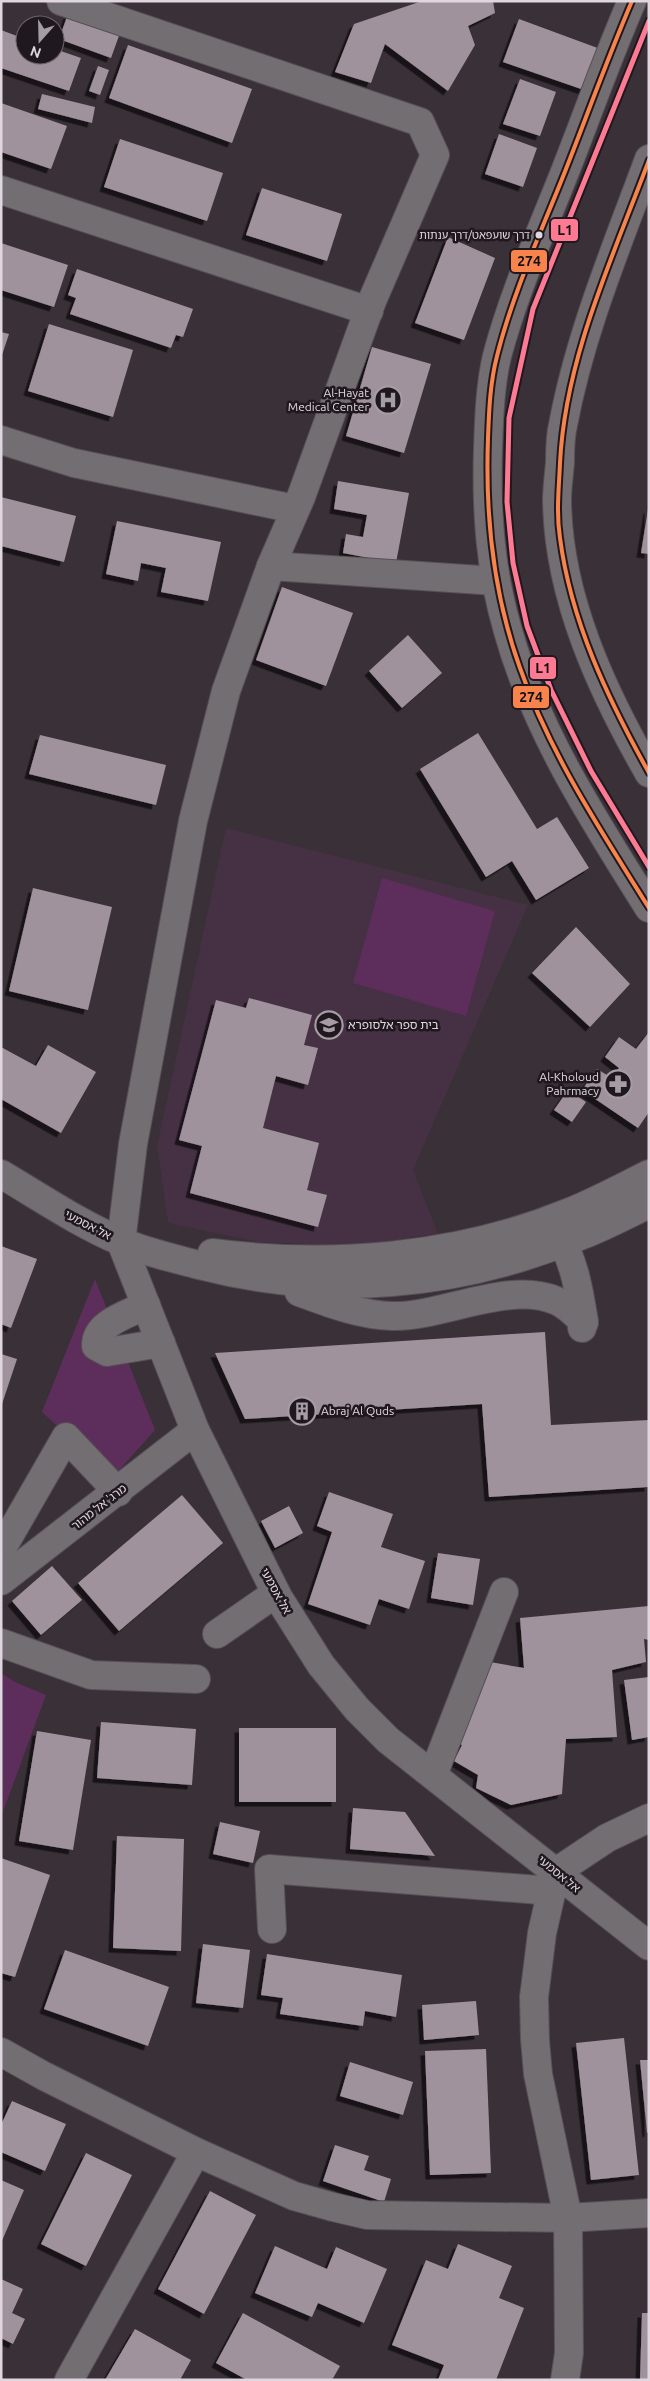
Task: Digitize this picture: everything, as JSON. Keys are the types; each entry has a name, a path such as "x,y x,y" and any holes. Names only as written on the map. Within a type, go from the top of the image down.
{"street":[{"path":"61,1 420,122 435,154 369,311 296,510 271,566 226,691 193,821 133,1144 121,1242"},
{"path":"630,8 514,303 497,358 489,415 486,503 496,581 508,632 532,698 560,761 649,908"},
{"path":"649,158 590,321 573,378 562,426 557,500 563,555 576,612 602,682 624,729 649,773"},
{"path":"1,190 369,311"},
{"path":"1,440 74,463 296,510"},
{"path":"271,566 496,581"},
{"name":"אל אסמעי","path":"1,1174 59,1210 121,1242 195,1430 276,1593 321,1665 357,1709 388,1740 433,1774 554,1881 649,1946"},
{"path":"260,1279 301,1284 348,1285 394,1282 473,1270 557,1230 649,1174"},
{"path":"121,1242 242,1257 348,1258 391,1256 557,1230 649,1204"},
{"path":"121,1242 180,1260 260,1279 362,1312 392,1316 431,1313 519,1294 549,1298 566,1306 582,1329 576,1274 557,1230"},
{"path":"146,1304 102,1328 96,1337 96,1346 107,1352 161,1343"},
{"name":"מרג' אל מהור","path":"1,1581 118,1492 195,1430"},
{"path":"1,1550 66,1437 118,1492"},
{"path":"433,1774 504,1592"},
{"path":"216,1634 276,1593"},
{"path":"1,1643 91,1675 196,1679"},
{"path":"565,2380 569,2353 568,2218 538,2074 534,1997 540,1951 554,1881 608,1838 649,1818"},
{"path":"272,1930 269,1869 554,1881"},
{"path":"1,2052 44,2076 196,2152 294,2196 367,2215 568,2218 649,2213"},
{"path":"69,2380 196,2152"}],"shaded area":[{"name":"בית ספר אלסופרא","path":"226,828 528,905 413,1170 438,1234 355,1246 258,1242 168,1223 157,1146"},
{"path":"382,878 495,911 466,1016 353,983"},
{"path":"95,1279 155,1430 113,1477 42,1412"},
{"path":"1,1673 15,1682 46,1695 1,1817"}],"building":[{"path":"422,1 493,1 495,13 468,26 475,45 448,91 385,44 371,83 335,72 354,24"},
{"path":"68,14 120,33 111,58 65,41 65,22"},
{"path":"519,19 603,50 587,91 503,62"},
{"path":"1,30 15,35 15,65 65,65 65,52 81,58 69,91 1,68"},
{"path":"128,45 252,89 232,143 109,98"},
{"path":"98,66 109,70 100,95 89,91"},
{"path":"520,79 556,92 540,136 503,124"},
{"path":"42,94 95,107 92,123 38,109"},
{"path":"1,103 67,126 51,169 1,152"},
{"path":"499,134 537,148 523,187 485,174"},
{"path":"120,139 223,173 207,221 104,187"},
{"path":"262,188 342,214 327,261 246,235"},
{"path":"448,237 495,258 464,340 415,323"},
{"path":"1,243 68,265 54,307 1,290"},
{"path":"77,269 193,309 183,337 176,335 171,348 70,314 76,298 68,295"},
{"path":"49,324 133,350 113,417 28,391"},
{"path":"1,332 9,334 2,355 1,355"},
{"name":"Al-Hayat Medical Center","path":"372,347 431,364 404,453 346,436"},
{"path":"338,481 409,493 396,563 343,553 346,534 363,537 367,515 334,509"},
{"path":"1,497 76,516 64,562 1,546"},
{"path":"649,509 649,554 641,553"},
{"path":"117,521 221,542 208,601 161,592 166,568 141,563 138,581 106,574"},
{"path":"282,587 353,613 326,686 256,660"},
{"path":"408,635 442,673 402,708 369,671"},
{"path":"478,733 537,829 557,817 589,868 536,900 512,861 486,877 420,769"},
{"path":"40,735 166,765 156,805 29,774"},
{"path":"33,888 112,907 88,1010 9,991"},
{"path":"576,927 630,984 590,1027 532,973"},
{"path":"249,998 312,1015 304,1045 318,1048 308,1085 276,1076 263,1128 319,1143 307,1190 327,1195 318,1227 190,1193 202,1146 179,1140 216,1000 246,1008"},
{"name":"Al-Kholoud Pahrmacy","path":"649,1032 649,1112 638,1128 582,1090 597,1069 612,1078 619,1068 605,1057 619,1037 636,1049"},
{"path":"48,1045 96,1072 61,1133 1,1099 1,1047 36,1066"},
{"path":"568,1090 586,1102 572,1122 554,1110"},
{"path":"1,1246 37,1259 11,1328 1,1324"},
{"name":"Abraj Al Quds","path":"545,1332 551,1425 649,1420 649,1487 489,1497 482,1404 245,1419 215,1353"},
{"path":"1,1354 17,1359 2,1404 1,1404"},
{"path":"329,1492 393,1514 381,1547 425,1561 409,1609 379,1599 370,1625 308,1604 332,1532 317,1526"},
{"path":"182,1495 223,1543 119,1631 78,1583"},
{"path":"289,1506 303,1533 275,1548 261,1521"},
{"path":"438,1553 480,1559 473,1605 431,1598"},
{"path":"52,1566 82,1600 41,1635 12,1601"},
{"path":"649,1606 649,1640 644,1639 646,1662 612,1670 617,1737 566,1739 562,1794 511,1805 476,1788 478,1775 454,1761 462,1745 453,1739 490,1662 524,1668 520,1618"},
{"path":"649,1677 649,1737 632,1740 624,1680"},
{"path":"101,1722 196,1729 192,1785 97,1778"},
{"path":"239,1728 336,1728 336,1802 239,1802"},
{"path":"37,1731 91,1740 73,1850 19,1841"},
{"path":"353,1808 405,1812 435,1856 350,1849"},
{"path":"220,1822 260,1831 253,1863 213,1854"},
{"path":"117,1836 184,1839 181,1951 113,1948"},
{"path":"1,1858 50,1875 15,1977 1,1973"},
{"path":"203,1944 250,1950 243,2008 196,2003"},
{"path":"65,1950 169,1987 148,2046 44,2009"},
{"path":"267,1954 402,1975 396,2017 365,2011 363,2026 280,2014 283,1998 261,1995"},
{"path":"476,2001 479,2035 424,2040 422,2005"},
{"path":"624,2038 639,2175 591,2180 576,2043"},
{"path":"486,2049 491,2173 430,2175 425,2051"},
{"path":"640,2060 649,2060 649,2132 647,2133"},
{"path":"350,2062 413,2082 403,2115 340,2096"},
{"path":"12,2101 66,2124 45,2171 1,2152 1,2125"},
{"path":"335,2145 369,2156 364,2170 391,2179 384,2202 323,2181"},
{"path":"86,2153 132,2175 86,2266 41,2244"},
{"path":"1,2180 24,2190 1,2243"},
{"path":"210,2191 256,2215 204,2314 158,2289"},
{"path":"458,2244 512,2266 499,2298 524,2308 496,2380 438,2380 444,2365 392,2345 426,2260 448,2269"},
{"path":"275,2246 327,2269 336,2247 387,2269 364,2323 318,2303 312,2317 255,2293"},
{"path":"1,2279 23,2289 12,2313 25,2319 13,2344 1,2338"},
{"path":"243,2313 340,2366 332,2380 247,2380 216,2363"},
{"path":"642,2313 649,2313 649,2380 640,2380"},
{"path":"135,2329 191,2360 180,2380 105,2380"}],"transit line":[{"name":"274","path":"632,1 511,308 493,376 490,397 487,467 490,526 497,583 503,612 520,668 532,700 561,761 649,908"},
{"name":"L1","path":"649,21 533,309 509,418 507,502 513,563 527,626 551,690 591,771 649,867"},
{"name":"274","path":"649,160 593,308 571,385 564,424 558,509 565,569 582,630 619,717 649,773"}],"place":[{"name":"דרך שועפאט/דרך ענתות","path":"539,235"},
{"name":"Al-Hayat Medical Center","path":"388,400"},
{"name":"בית ספר אלסופרא","path":"329,1025"},
{"name":"Al-Kholoud Pahrmacy","path":"618,1084"},
{"name":"Abraj Al Quds","path":"302,1411"}]}
